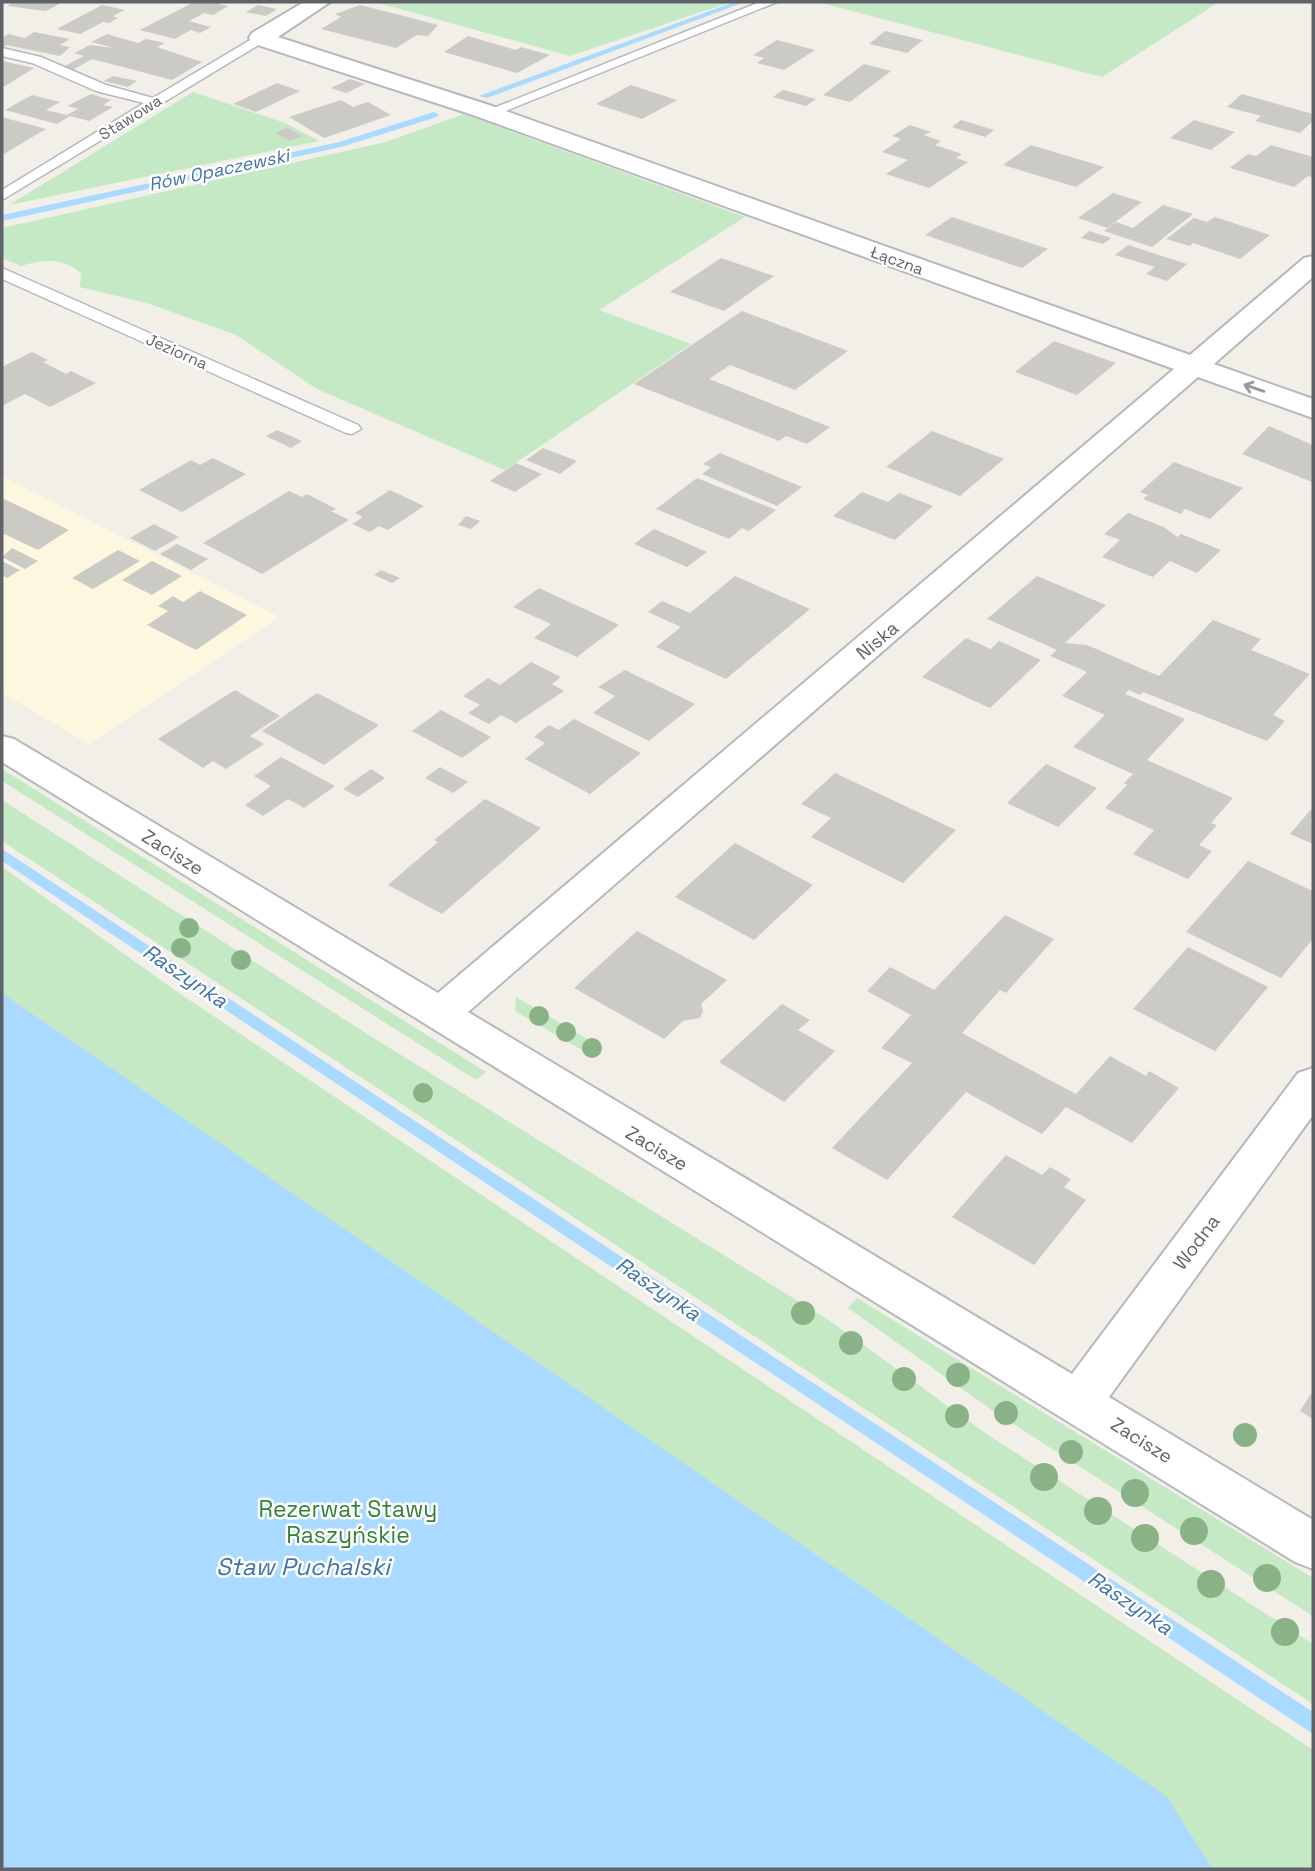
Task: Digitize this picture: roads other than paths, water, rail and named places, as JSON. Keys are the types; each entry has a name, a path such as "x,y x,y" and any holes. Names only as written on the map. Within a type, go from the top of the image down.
{"street":[{"name":"Stawowa","path":"260,38 319,2"},
{"path":"260,38 484,112"},
{"name":"Łączna","path":"484,112 1313,409"},
{"name":"Niska","path":"440,1014 1196,368 1313,264"},
{"name":"Zacisze","path":"2,747 1313,1546"},
{"name":"Wodna","path":"1079,1401 1313,1084"}],"lane":[{"path":"484,112 771,2"},
{"name":"Stawowa","path":"2,196 260,38"},
{"path":"2,52 36,60 101,88 154,102"},
{"name":"Jeziorna","path":"2,272 352,429"}],"water":[{"name":"Staw Puchalski","path":"2,993 1166,1796 1213,1869 2,1869"}],"waterway":[{"name":"Rów Opaczewski","path":"484,96 741,2"},
{"name":"Rów Opaczewski","path":"2,218 341,144 434,115"},
{"name":"Raszynka","path":"2,854 1313,1724"}],"park label":[{"name":"Rezerwat Stawy Raszyńskie","path":"348,1522"}]}
